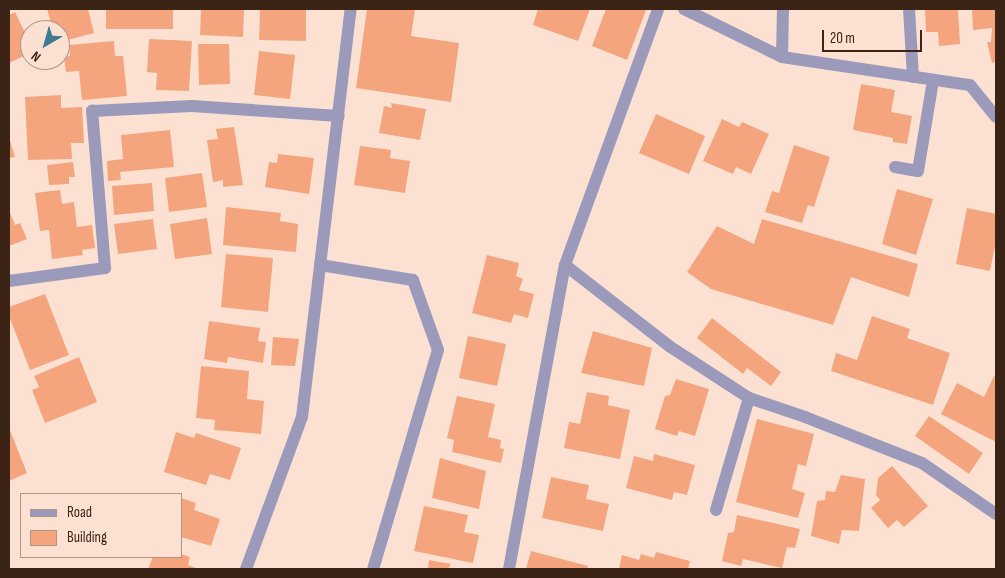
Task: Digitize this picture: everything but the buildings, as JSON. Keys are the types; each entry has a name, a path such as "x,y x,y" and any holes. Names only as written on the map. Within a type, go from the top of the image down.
{"street":[{"path":"246,569 302,417 351,9"},
{"path":"509,569 565,265 658,9"},
{"path":"684,9 782,57 970,85 996,117"},
{"path":"782,57 783,9"},
{"path":"909,9 913,77"},
{"path":"895,167 918,171 933,80"},
{"path":"9,281 105,268 92,111 192,106 339,116"},
{"path":"320,265 413,280 438,350 373,569"},
{"path":"565,265 669,346 749,398 805,417 922,463 996,514"},
{"path":"716,510 749,398"}]}
